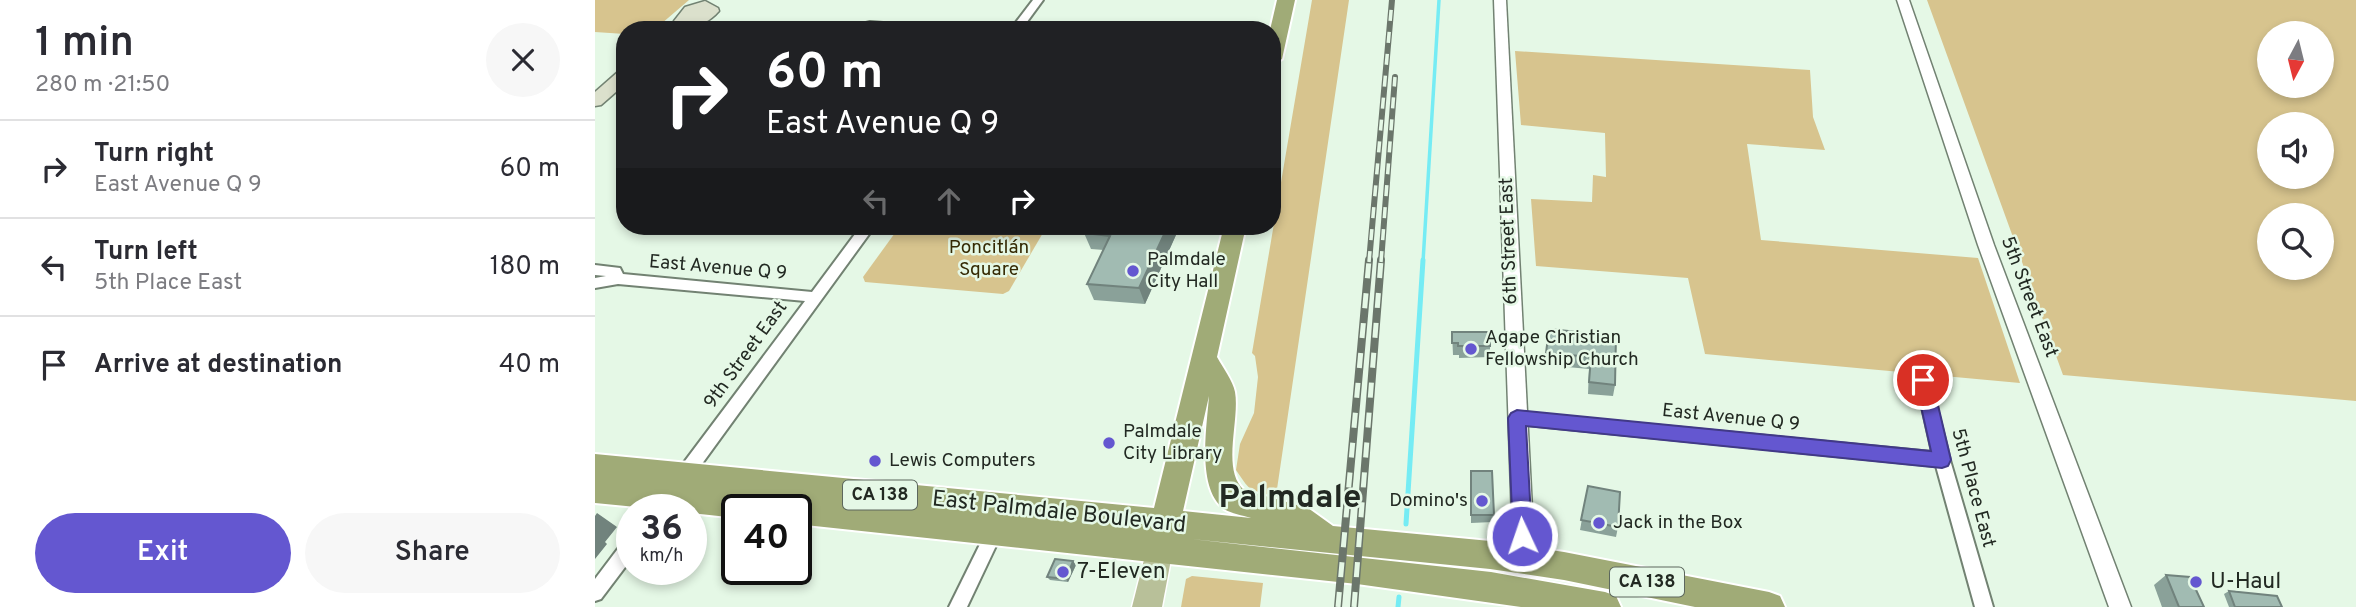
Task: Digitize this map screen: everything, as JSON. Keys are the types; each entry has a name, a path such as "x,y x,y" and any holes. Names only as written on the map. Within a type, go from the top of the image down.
{"highway":[{"path":"1281,21 1286,0"},
{"path":"1162,536 1233,235"},
{"path":"1205,359 1222,391 1219,470 1227,493 1236,501 1298,517 1327,539"},
{"name":"East Palmdale Boulevard","path":"595,466 669,494"},
{"name":"East Palmdale Boulevard","path":"595,491 669,494"},
{"name":"East Palmdale Boulevard","path":"707,497 1162,536 1525,600 1605,607"},
{"name":"East Palmdale Boulevard","path":"812,513 995,531 1327,539 1524,559 1769,607"}],"main road":[{"path":"682,21 682,17 708,4"},
{"path":"595,101 616,83"},
{"path":"1147,607 1162,536"}],"street":[{"path":"1022,21 1038,0"},
{"name":"6th Street East","path":"1500,0 1525,600"},
{"name":"5th Street East","path":"1903,0 1986,245 2120,607"},
{"name":"9th Street East","path":"669,494 861,235"},
{"name":"East Avenue Q 9","path":"595,270 615,272 618,279"},
{"name":"East Avenue Q 9","path":"595,283 618,279 815,297"},
{"name":"5th Place East","path":"1923,380 1942,460 1984,607"},
{"name":"East Avenue Q 9","path":"1517,418 1942,460"},
{"path":"958,607 995,531"},
{"path":"595,593 616,565"}],"green space":[{"path":"595,0 689,0 664,21 616,21 616,33 595,32"},
{"path":"1312,0 1349,0 1276,496 1251,490 1236,470 1240,444 1254,413 1258,377 1255,356 1252,353 1272,235 1281,235 1281,182"},
{"path":"1927,0 2356,0 2356,401 2063,375"},
{"path":"1515,51 1810,70 1813,117 1825,150 1747,144 1761,240 1978,258 2020,383 1705,354 1688,278 1536,266 1531,199 1592,202 1593,175 1606,177 1605,133 1521,125"},
{"name":"Poncitlán Square","path":"893,235 1042,235 1009,291 1003,294 865,282 863,277"},
{"path":"1192,576 1263,583 1260,607 1181,607 1186,579"}],"building":[{"path":"1101,235 1164,235 1139,288 1087,284 1110,236"},
{"path":"1549,329 1616,336 1615,385 1589,382 1591,357 1546,353"},
{"path":"1452,332 1490,332 1490,346 1458,346 1458,343 1452,343"},
{"name":"Domino's","path":"1471,471 1492,471 1494,515 1471,515"},
{"name":"Jack in the Box","path":"1588,486 1620,492 1618,527 1581,520"},
{"name":"7-Eleven","path":"1055,559 1073,561 1066,579 1047,577"},
{"path":"2166,575 2190,577 2204,607 2179,607"},
{"path":"2229,591 2277,596 2282,607 2235,607"}],"waterway":[{"path":"1423,262 1439,0"},
{"path":"1406,524 1423,260"},
{"path":"1398,607 1399,597"}],"railway":[{"path":"1369,262 1392,0"},
{"path":"1381,262 1395,77"},
{"path":"1338,607 1369,260"},
{"path":"1354,607 1381,260"}],"place":[{"name":"Palmdale City Hall","path":"1133,271"},
{"name":"Agape Christian Fellowship Church","path":"1471,349"},
{"name":"Palmdale City Library","path":"1109,443"},
{"name":"Lewis Computers","path":"875,461"},
{"name":"Domino's","path":"1482,501"},
{"name":"Jack in the Box","path":"1599,523"},
{"name":"7-Eleven","path":"1063,572"},
{"name":"U-Haul","path":"2196,582"}],"district":[{"name":"Palmdale","path":"1290,499"}],"route":[{"path":"1522,536 1517,418 1942,460 1923,380"}]}
